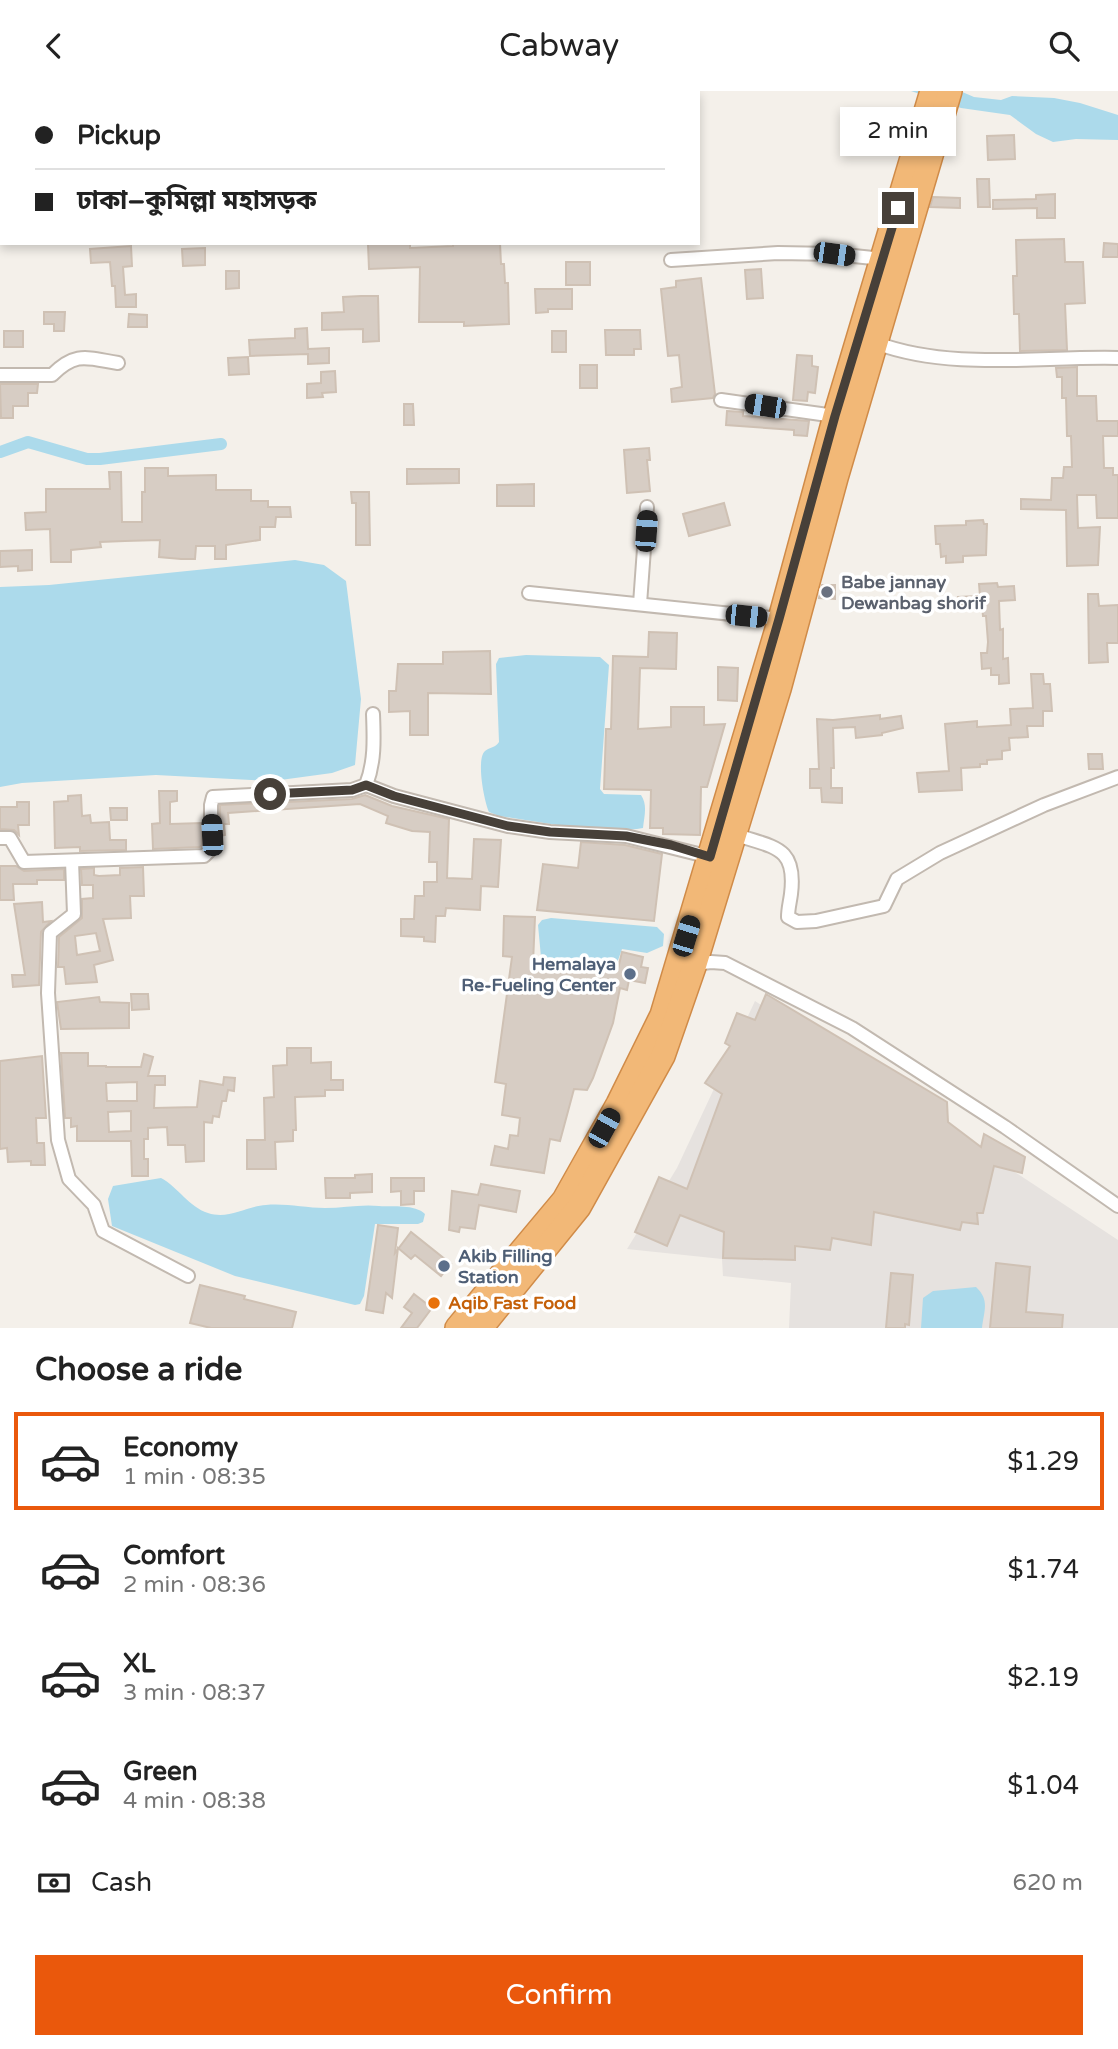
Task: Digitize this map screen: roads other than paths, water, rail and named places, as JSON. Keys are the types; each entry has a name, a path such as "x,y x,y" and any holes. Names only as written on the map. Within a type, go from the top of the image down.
{"highway":[{"path":"481,1328 579,1207 663,1056 695,964 779,689 876,343 929,133 932,91"},
{"path":"457,1328 564,1200 618,1104 662,1016 883,259 929,133 950,91"}],"street":[{"path":"671,260 788,253 883,259"},
{"path":"876,343 896,350 951,358 1004,361 1053,357 1118,358"},
{"path":"0,375 52,375 65,362 79,356 118,363"},
{"path":"721,400 835,416"},
{"path":"640,604 647,507"},
{"path":"529,593 779,619"},
{"path":"366,785 374,754 373,714"},
{"path":"734,834 786,856 792,864 788,917 797,922 816,921 884,906 897,879 940,853 1020,815 1118,777"},
{"path":"0,838 10,838 24,862 204,856 211,849 213,797 352,790 366,785 394,796 508,826 550,832 626,836 671,845 710,857"},
{"path":"72,861 74,914 50,933 48,955 56,1127 62,1161 69,1179 94,1205 103,1231 188,1276"},
{"path":"695,964 710,961 725,963 852,1028 1006,1127 1118,1206"}],"water":[{"path":"911,91 960,91 974,97 1001,100 1012,96 1054,98 1080,103 1118,115 1118,140 1076,139 1053,142 1036,134 1010,115 961,108"},
{"path":"295,560 324,565 346,581 361,699 355,765 332,773 273,781 156,775 22,783 0,787 0,587 49,585"},
{"path":"526,655 600,657 609,665 600,789 604,794 641,795 645,807 643,828 610,830 572,827 499,816 489,812 483,790 481,762 485,751 499,742 496,664 499,658"},
{"path":"551,918 657,927 664,934 663,946 647,953 622,949 616,966 613,967 547,961 541,957 538,925 542,920"},
{"path":"161,1178 195,1206 216,1215 273,1205 325,1208 365,1205 404,1207 425,1214 423,1222 418,1224 375,1224 364,1296 360,1304 355,1305 235,1276 112,1226 108,1199 113,1186"},
{"path":"976,1287 985,1301 982,1328 921,1328 923,1298 933,1291"}],"waterway":[{"path":"0,452 28,442 87,459 100,459 221,444"}],"place":[{"name":"Babe jannay Dewanbag shorif","path":"827,592"},
{"name":"Hemalaya Re-Fueling Center","path":"630,974"},
{"name":"Akib Filling Station","path":"444,1266"},
{"name":"Aqib Fast Food","path":"434,1303"}]}
